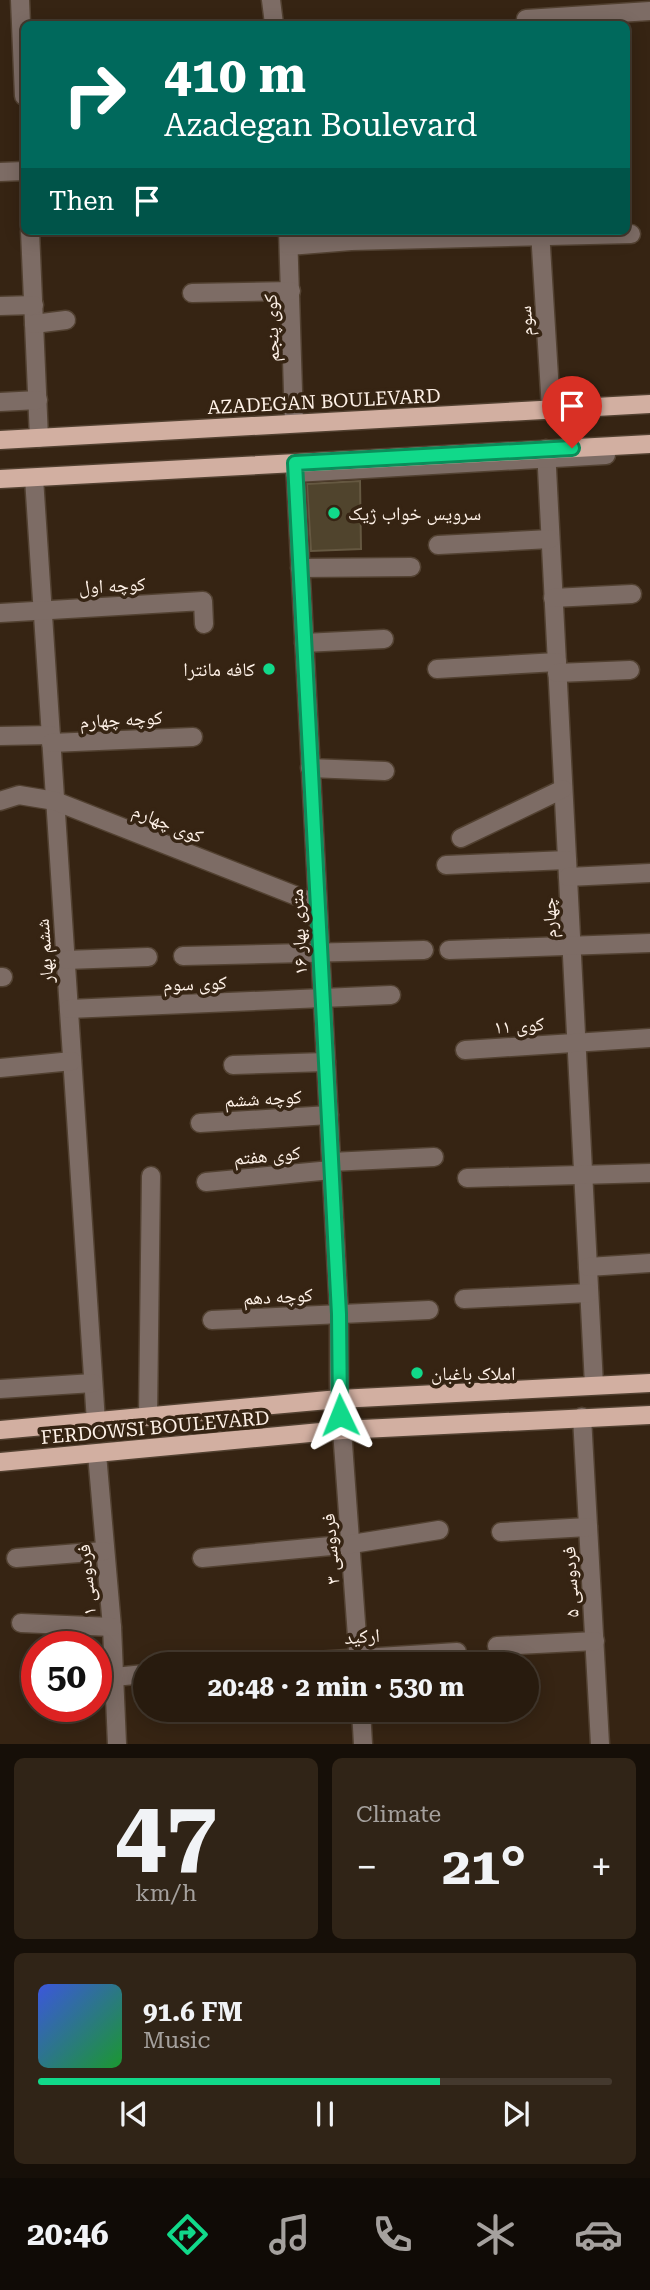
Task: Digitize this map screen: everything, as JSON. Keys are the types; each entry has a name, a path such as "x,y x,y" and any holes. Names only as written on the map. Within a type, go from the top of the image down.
{"main road":[{"name":"AZADEGAN BOULEVARD","path":"0,440 650,404"},
{"path":"0,479 295,468 546,454 650,444"},
{"name":"FERDOWSI BOULEVARD","path":"0,1430 339,1399 650,1384"},
{"path":"339,1399 342,1430"},
{"name":"FERDOWSI BOULEVARD","path":"0,1462 342,1430 650,1415"}],"street":[{"path":"20,0 21,24"},
{"path":"271,0 274,21"},
{"path":"524,0 526,21"},
{"path":"533,21 625,7 650,11"},
{"path":"0,172 21,171"},
{"path":"30,235 39,438"},
{"path":"288,239 414,235"},
{"name":"سوم","path":"540,235 551,409"},
{"name":"کوی پنجم","path":"288,239 294,423"},
{"path":"192,293 291,291"},
{"path":"0,306 34,305"},
{"path":"34,324 66,320"},
{"path":"0,402 38,401"},
{"path":"546,454 650,452"},
{"name":"چهارم","path":"546,454 594,1385"},
{"name":"۱۶ متری بهار","path":"295,468 339,1314 339,1399"},
{"name":"ششم بهار","path":"34,478 96,1422"},
{"path":"438,545 551,539"},
{"path":"300,568 411,567"},
{"path":"553,598 632,594"},
{"name":"کوچه اول","path":"0,612 203,601 204,624"},
{"path":"304,643 384,639"},
{"path":"437,669 557,667 630,670"},
{"name":"کوچه چهارم","path":"0,736 51,739 193,737"},
{"path":"310,768 385,771"},
{"path":"461,838 563,789"},
{"name":"کوی چهارم","path":"0,801 19,795 55,801 317,904"},
{"path":"446,865 650,873"},
{"path":"449,950 650,943"},
{"path":"183,956 424,950"},
{"path":"66,960 148,957"},
{"name":"کوی سوم","path":"69,1009 391,995"},
{"name":"کوی ۱۱","path":"465,1050 650,1038"},
{"path":"0,1068 72,1061"},
{"path":"233,1065 326,1062"},
{"name":"کوچه ششم","path":"200,1123 329,1115"},
{"name":"کوی هفتم","path":"206,1182 331,1166 433,1157"},
{"path":"467,1178 650,1173"},
{"path":"148,1417 150,1176"},
{"path":"588,1267 650,1263"},
{"path":"464,1299 589,1293"},
{"name":"کوچه دهم","path":"212,1320 429,1310"},
{"path":"0,1390 93,1382"},
{"name":"فردوسی ۵","path":"582,1417 600,1744"},
{"name":"فردوسی ۳","path":"342,1430 358,1652"},
{"name":"فردوسی ۱","path":"97,1454 117,1744"},
{"path":"501,1532 588,1527"},
{"path":"202,1558 352,1545 439,1530"},
{"path":"16,1558 104,1551"},
{"path":"21,1623 111,1627"},
{"path":"497,1646 594,1641"},
{"path":"114,1677 133,1675"},
{"path":"362,1722 363,1744"}],"building":[{"name":"سرویس خواب ژیک","path":"360,481 361,549 311,551 307,484"}],"place":[{"name":"سرویس خواب ژیک","path":"334,513"},
{"name":"کافه مانترا","path":"269,669"},
{"name":"املاک باغبان","path":"417,1373"}],"route":[{"path":"340,1415 339,1314 295,463 572,448"}]}
